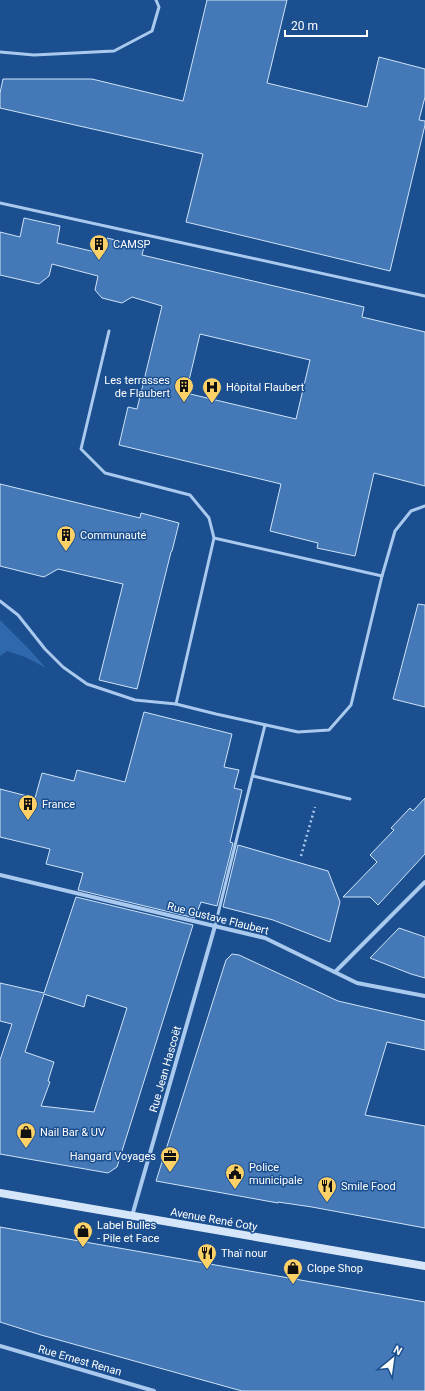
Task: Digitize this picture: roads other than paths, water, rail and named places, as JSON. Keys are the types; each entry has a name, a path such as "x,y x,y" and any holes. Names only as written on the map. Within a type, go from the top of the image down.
{"main road":[{"name":"Avenue René Coty","path":"0,1193 425,1266"}],"street":[{"name":"Rue Gustave Flaubert","path":"0,876 265,938 357,983 425,996"},
{"path":"335,972 425,882"},
{"name":"Rue Jean Hascoët","path":"132,1216 215,926"},
{"name":"Rue Ernest Renan","path":"0,1346 154,1391"}],"lane":[{"path":"0,52 34,54 114,51 152,31 159,7 156,0"},
{"path":"0,203 425,296"},
{"path":"108,331 81,449 105,473 190,495 209,518 214,538 176,704"},
{"path":"0,601 18,615 45,649 63,667 87,684 135,700 176,704 298,732 329,730 351,705 382,576 395,531 411,511 425,506"},
{"path":"214,538 382,576"},
{"path":"215,926 265,725"},
{"path":"253,776 350,799"}],"place":[{"name":"CAMSP","path":"99,261"},
{"name":"Les terrasses de Flaubert","path":"184,403"},
{"name":"Hôpital Flaubert","path":"212,404"},
{"name":"Communauté","path":"66,552"},
{"name":"France","path":"28,821"},
{"name":"Nail Bar & UV","path":"26,1149"},
{"name":"Hangard Voyages","path":"170,1173"},
{"name":"Police municipale","path":"235,1190"},
{"name":"Smile Food","path":"327,1203"},
{"name":"Label Bulles - Pile et Face","path":"83,1248"},
{"name":"Thaï nour","path":"207,1270"},
{"name":"Clope Shop","path":"293,1285"}]}
